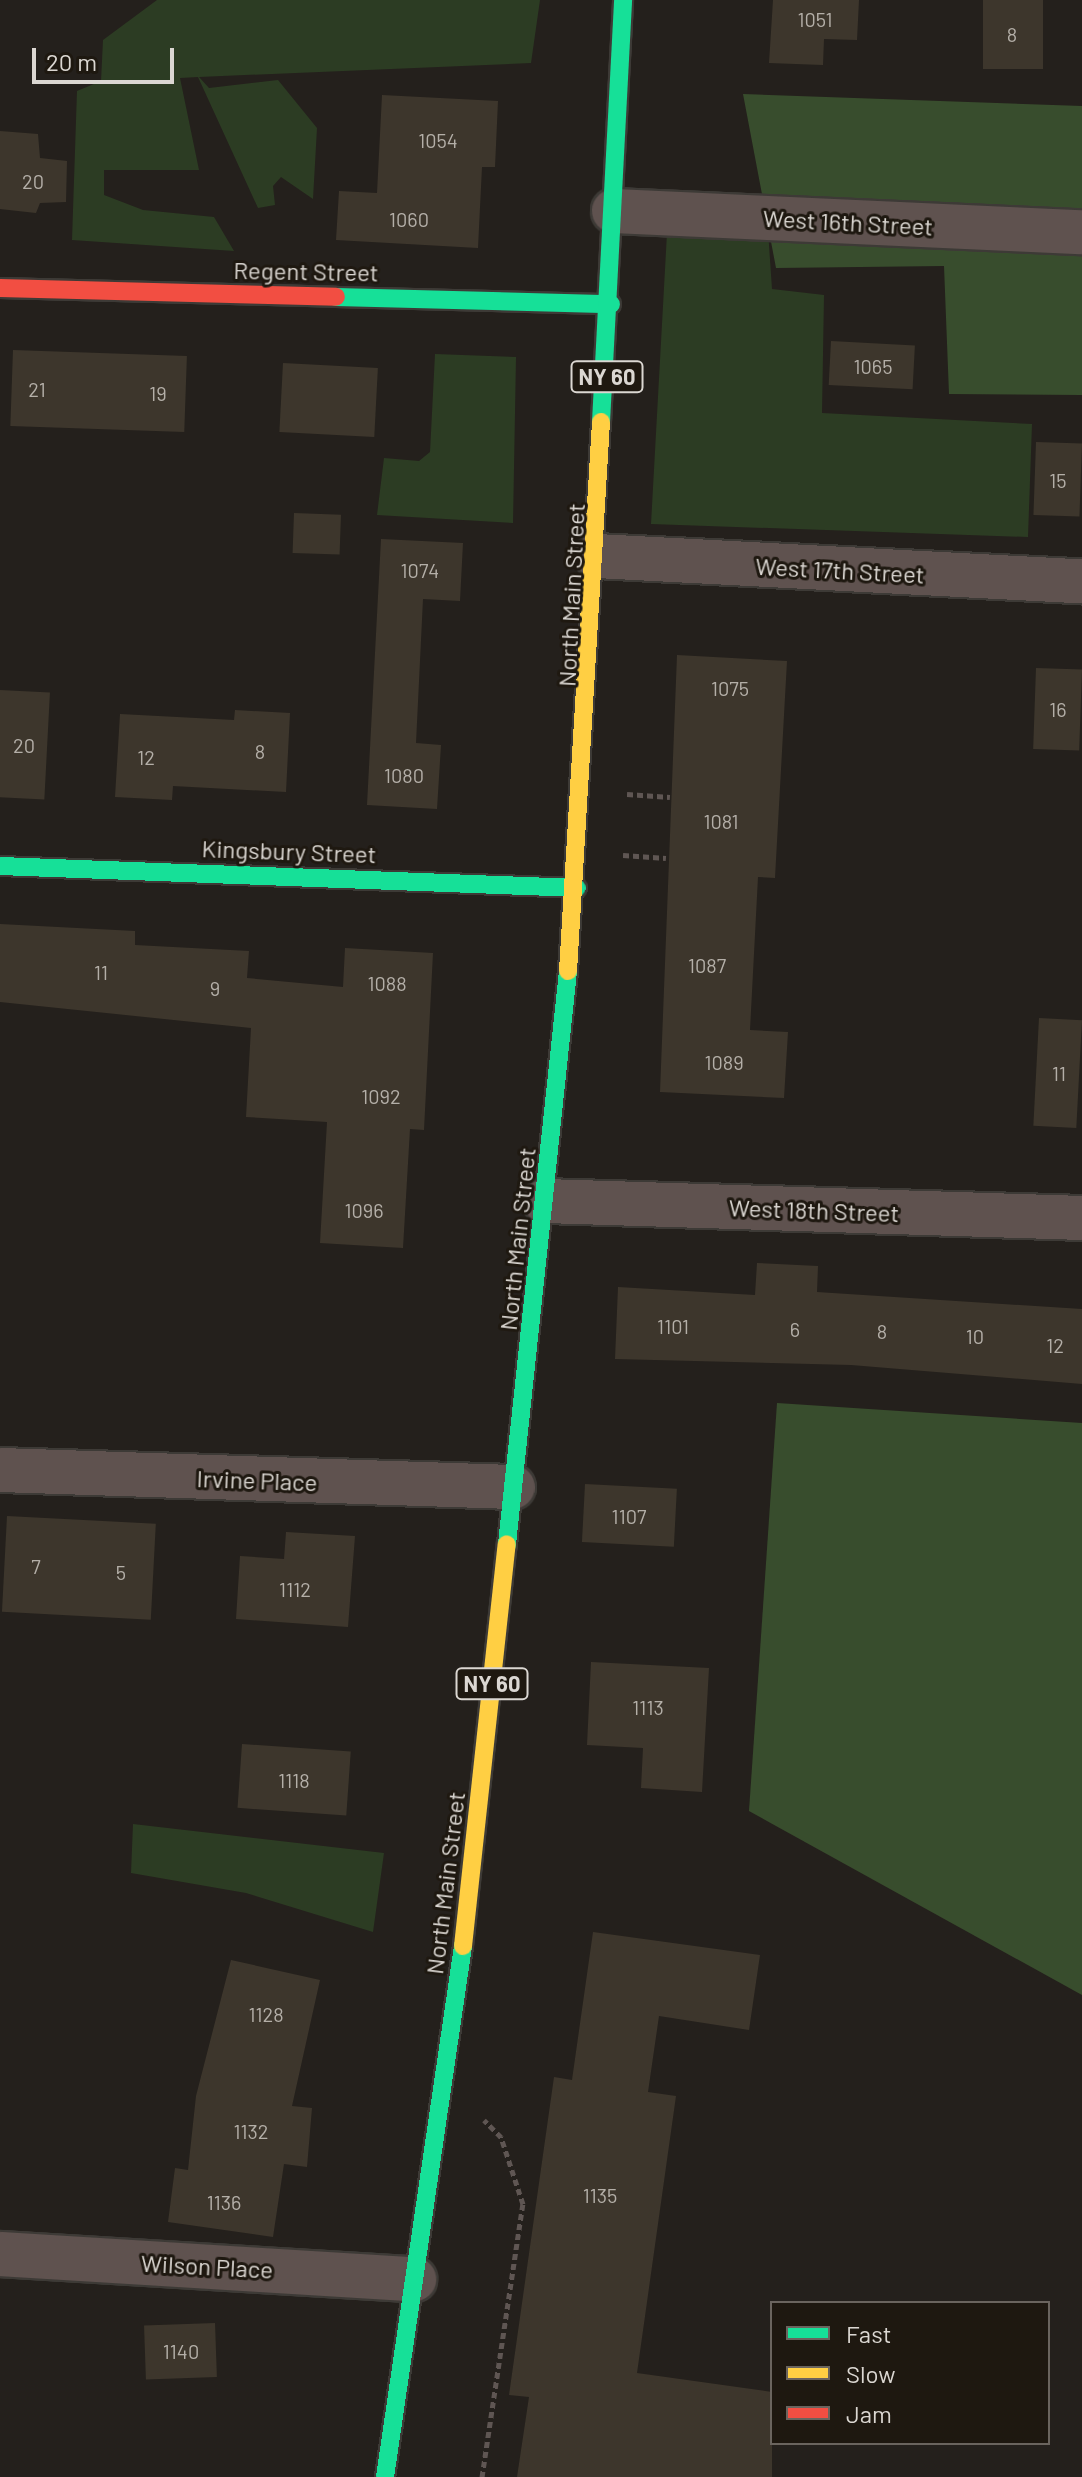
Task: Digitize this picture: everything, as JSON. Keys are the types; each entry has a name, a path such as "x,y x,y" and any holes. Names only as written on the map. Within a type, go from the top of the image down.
{"main road":[{"name":"North Main Street","path":"385,2477 469,1903 577,888 611,304 623,0"},
{"name":"Regent Street","path":"0,288 611,304"},
{"name":"Kingsbury Street","path":"0,866 577,888"}],"street":[{"name":"West 16th Street","path":"614,211 1082,232"},
{"name":"West 17th Street","path":"597,556 1082,581"},
{"name":"West 18th Street","path":"545,1201 1082,1218"},
{"name":"Irvine Place","path":"0,1470 513,1487"},
{"name":"Wilson Place","path":"0,2254 414,2279"}],"path":[{"path":"625,794 670,797"},
{"path":"622,855 666,858"},
{"path":"475,2106 501,2137 523,2204 482,2477"}],"green space":[{"path":"157,0 540,0 531,63 199,77 209,88 278,80 317,128 313,199 281,177 273,186 275,205 258,208 198,77 180,78 199,170 104,170 104,195 143,210 214,217 234,251 72,240 77,91 101,81 103,40"},
{"path":"743,94 1082,106 1082,395 949,394 944,266 776,268"},
{"path":"768,230 772,289 824,295 822,413 1032,424 1028,537 651,524 667,233"},
{"path":"435,354 516,357 513,523 377,515 384,458 419,461 430,452"},
{"path":"777,1403 1082,1423 1082,1995 749,1811"},
{"path":"133,1824 384,1853 373,1932 246,1893 131,1873"}],"building":[{"path":"773,0 859,0 857,40 824,39 823,65 769,63"},
{"path":"983,0 1043,0 1043,69 983,69"},
{"path":"382,95 498,101 495,167 482,167 478,248 336,240 339,191 377,193"},
{"path":"0,131 38,134 40,158 67,161 66,202 40,203 36,213 0,209"},
{"path":"831,341 915,345 913,389 829,385"},
{"path":"13,350 187,356 184,432 10,426"},
{"path":"283,363 378,368 374,437 279,432"},
{"path":"1036,442 1082,444 1079,517 1033,515"},
{"path":"294,513 341,515 340,555 293,553"},
{"path":"381,539 463,543 460,601 423,599 416,743 441,745 437,809 367,805"},
{"path":"677,655 787,661 775,878 758,877 750,1030 788,1032 784,1098 660,1092"},
{"path":"1036,668 1082,670 1079,751 1033,749"},
{"path":"0,690 50,693 44,799 0,797"},
{"path":"235,710 290,713 286,792 173,786 172,800 115,797 120,714 234,720"},
{"path":"0,924 135,931 135,945 249,951 247,978 343,987 345,948 433,953 424,1130 410,1129 403,1248 320,1243 327,1122 246,1117 251,1028 0,1002"},
{"path":"1039,1018 1082,1020 1076,1128 1033,1126"},
{"path":"757,1263 818,1266 817,1292 1082,1309 1082,1384 851,1365 615,1359 618,1287 755,1295"},
{"path":"585,1484 677,1489 674,1547 582,1542"},
{"path":"7,1516 156,1524 151,1620 2,1612"},
{"path":"286,1532 355,1536 348,1627 236,1619 240,1556 284,1559"},
{"path":"591,1662 709,1668 702,1792 641,1788 643,1748 587,1745"},
{"path":"242,1744 351,1752 346,1815 238,1808"},
{"path":"593,1932 760,1955 749,2030 659,2016 648,2092 676,2096 637,2373 770,2392 772,2477 517,2477 529,2397 509,2395 554,2077 572,2080"},
{"path":"231,1960 320,1980 292,2106 312,2108 307,2167 284,2164 273,2237 168,2222 175,2168 188,2170 196,2096"},
{"path":"215,2323 217,2377 146,2379 144,2325"}],"traffic: fast":[{"path":"601,422 623,0"},
{"path":"336,297 611,304"},
{"path":"0,866 577,888"},
{"path":"507,1544 568,971"},
{"path":"385,2477 463,1946"}],"traffic: slow":[{"path":"568,971 601,422"},
{"path":"463,1946 507,1544"}],"traffic: jam":[{"path":"0,288 336,297"}]}
